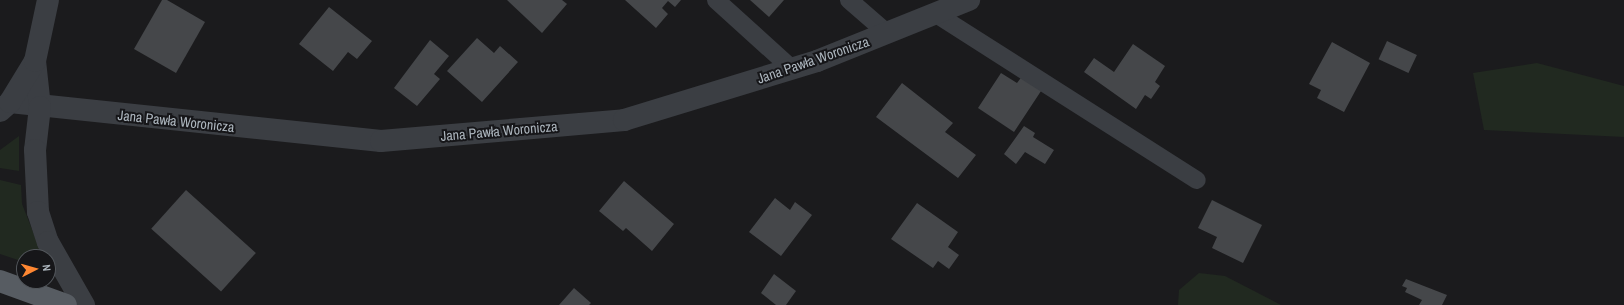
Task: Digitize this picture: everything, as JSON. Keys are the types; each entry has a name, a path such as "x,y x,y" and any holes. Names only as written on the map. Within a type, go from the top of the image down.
{"main road":[{"path":"0,281 66,305"}],"street":[{"path":"48,0 34,62 40,107 35,150 38,212 48,242 84,305"},
{"name":"Jana Pawła Woronicza","path":"3,104 381,141 624,120 792,69 969,0"},
{"path":"3,104 34,62"}],"lane":[{"path":"716,0 792,69"},
{"path":"849,0 887,33"},
{"path":"936,14 1197,180"}],"shaded area":[{"path":"1537,63 1624,86 1624,137 1484,130 1473,73"},
{"path":"19,136 19,171 0,168 0,150"},
{"path":"0,180 21,185 22,204 40,249 16,249 16,259 0,254"},
{"path":"1199,273 1225,276 1281,305 1178,305 1179,290"}],"building":[{"path":"162,0 167,0 205,22 176,73 134,49"},
{"path":"507,0 562,0 567,4 542,33"},
{"path":"625,0 681,0 675,7 668,1 662,8 668,14 656,28"},
{"path":"750,0 784,0 769,17"},
{"path":"329,7 372,41 357,59 348,52 333,71 299,44"},
{"path":"477,38 494,53 500,46 518,62 482,102 447,71"},
{"path":"430,40 449,56 434,74 440,79 417,106 394,88"},
{"path":"1387,41 1417,55 1408,73 1379,59"},
{"path":"1332,42 1370,63 1344,112 1317,98 1321,90 1309,84"},
{"path":"1133,44 1165,66 1155,82 1160,86 1151,99 1145,95 1136,109 1084,72 1094,58 1114,72"},
{"path":"1001,73 1017,83 1023,75 1043,88 1014,132 978,108"},
{"path":"902,83 953,123 945,132 976,155 958,178 876,117"},
{"path":"1024,126 1035,133 1033,137 1054,150 1045,164 1025,152 1016,164 1004,154"},
{"path":"624,181 674,224 652,251 626,228 623,231 599,211"},
{"path":"186,190 256,253 221,292 151,229"},
{"path":"775,198 790,210 795,202 812,215 781,256 749,232"},
{"path":"1212,200 1262,225 1243,263 1212,248 1217,237 1198,228"},
{"path":"917,203 958,232 948,247 959,255 949,269 938,261 933,268 891,239"},
{"path":"774,274 796,291 786,305 776,305 761,293"},
{"path":"1406,279 1447,295 1442,305 1419,305 1422,300 1405,292 1407,288 1402,286"},
{"path":"574,288 591,303 589,305 559,305"}]}
